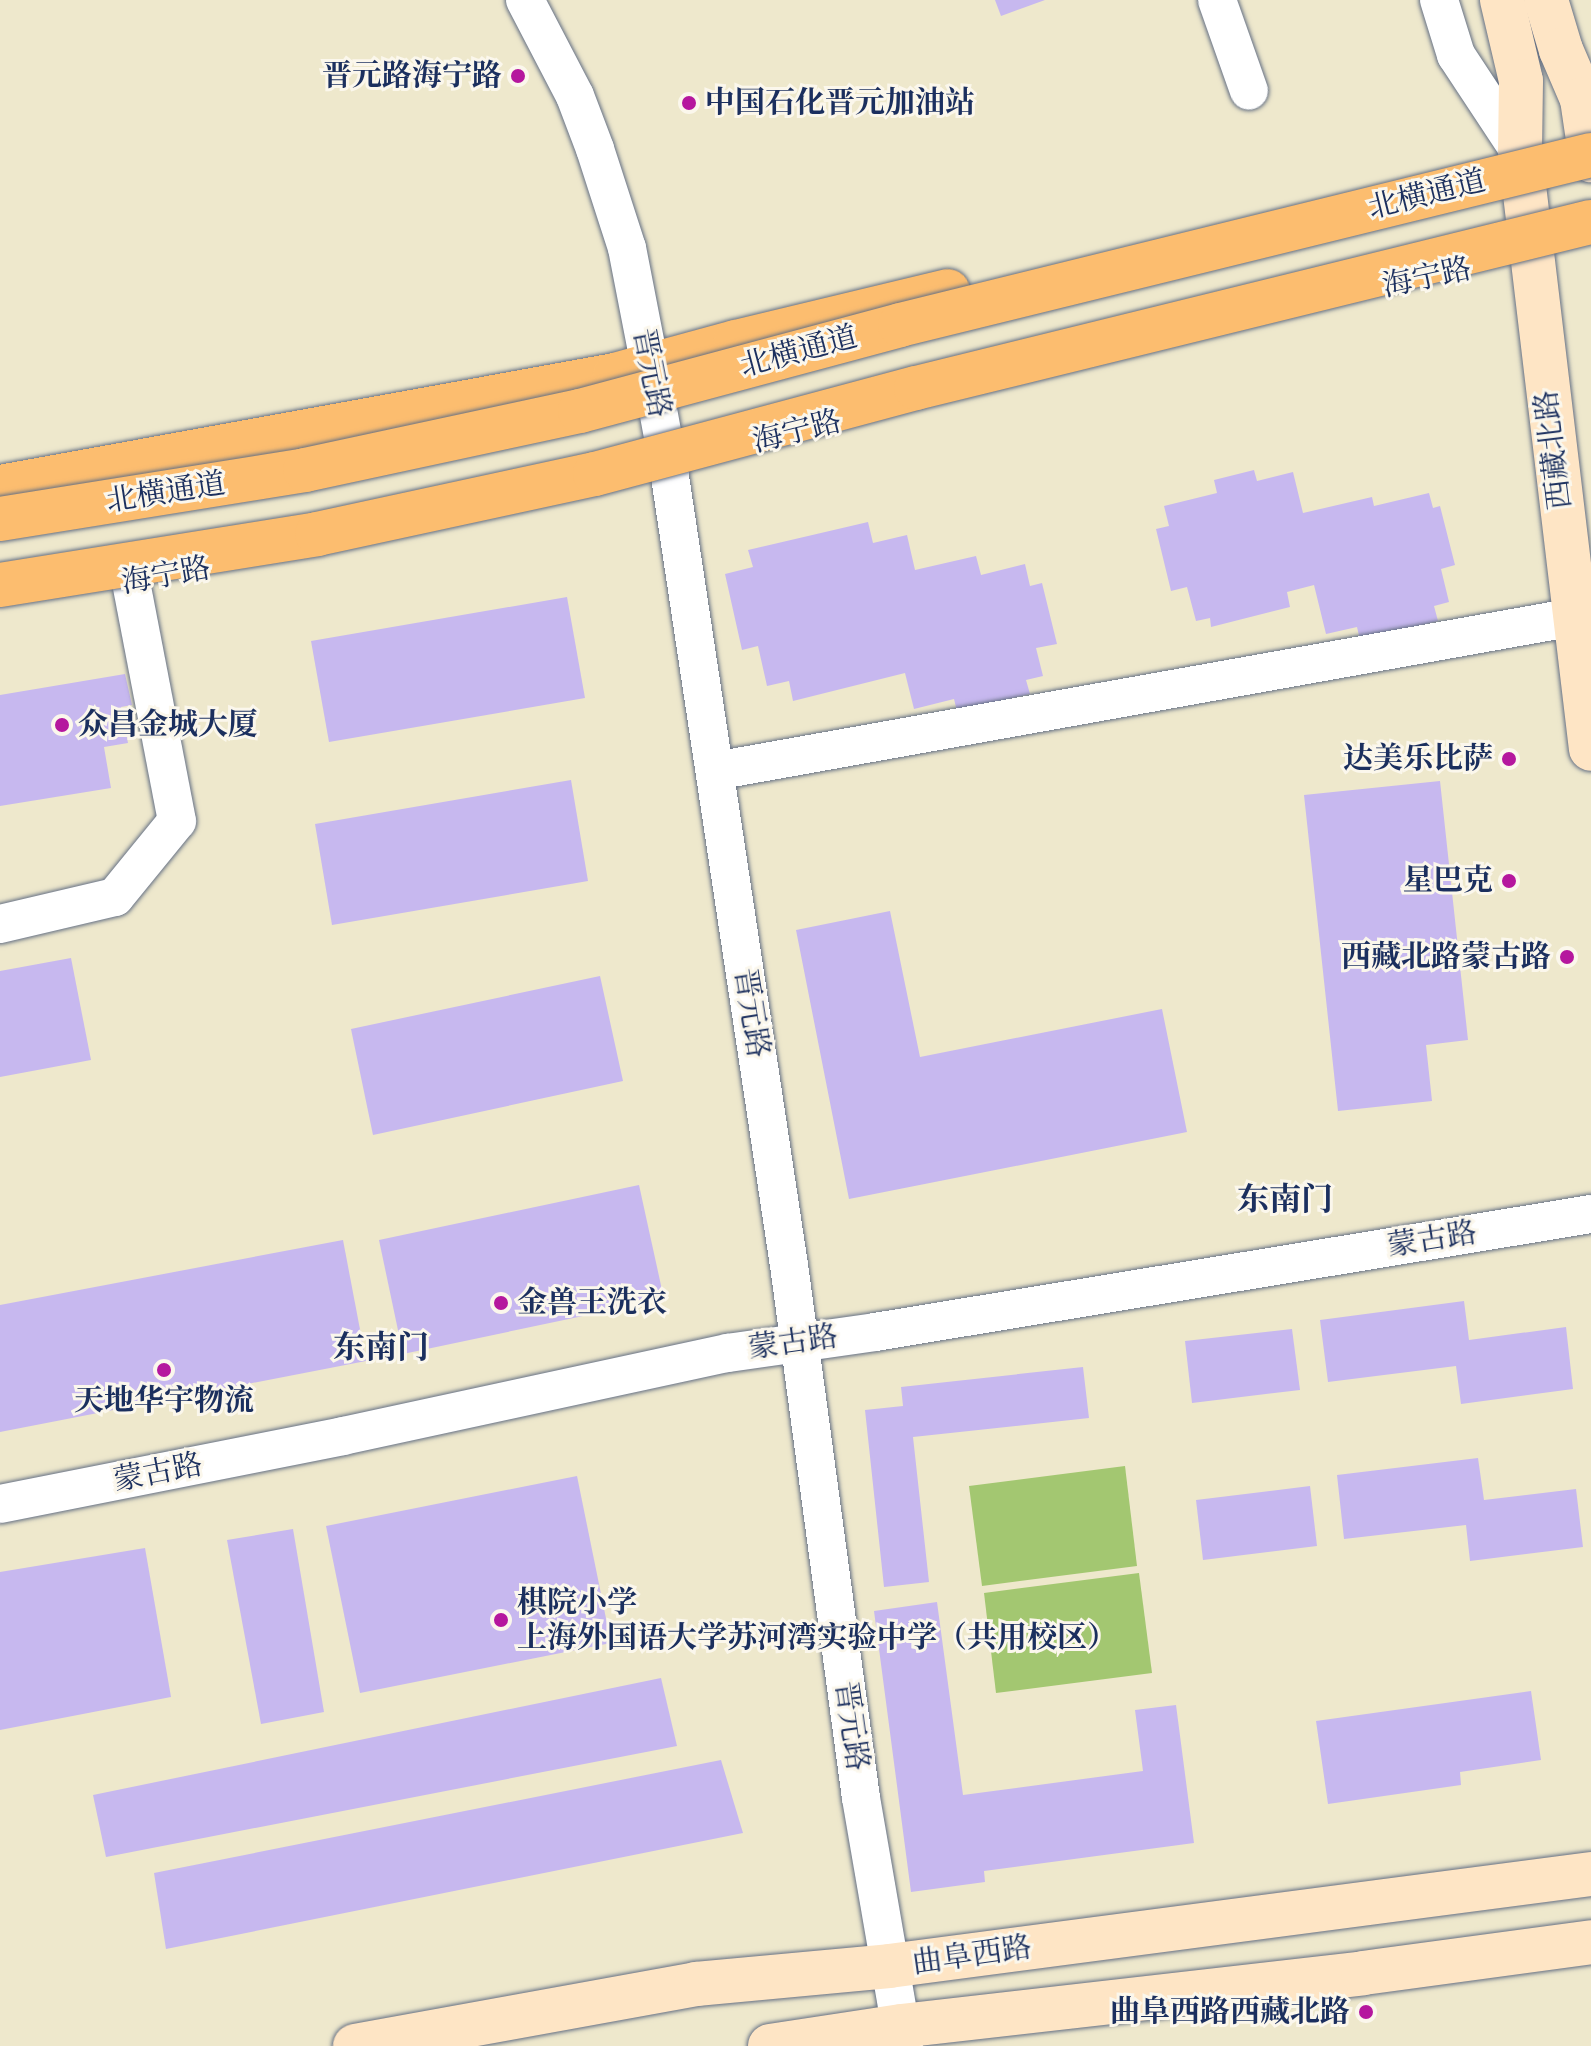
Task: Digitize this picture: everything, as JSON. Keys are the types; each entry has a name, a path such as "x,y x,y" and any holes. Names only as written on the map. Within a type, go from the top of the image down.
{"main road":[{"name":"西藏北路","path":"1502,0 1518,57 1520,152 1591,749"},
{"path":"0,487 572,384 1520,152 1590,140 1582,99 1561,50 1546,0"},
{"name":"北横通道","path":"0,519 305,470 580,411 1590,140"},
{"path":"0,585 317,534 595,474 916,388 1591,222"},
{"name":"海宁路","path":"0,603 131,583 590,496 746,445 1395,285 1591,242"},
{"name":"曲阜西路","path":"355,2046 696,1984 889,1966 1591,1874"},
{"name":"曲阜西路","path":"770,2046 902,2036 1591,1942"}],"street":[{"name":"晋元路","path":"525,0 575,96 595,149 627,248 650,366 669,470 800,1341 843,1672 902,2036"},
{"path":"1217,0 1249,91"},
{"name":"西藏北路","path":"1439,0 1456,55 1520,152"},
{"path":"0,924 115,897 177,821 131,583"},
{"path":"715,771 1574,617"},
{"name":"蒙古路","path":"0,1504 343,1436 728,1353 875,1332 1591,1214"}],"green space":[{"path":"1125,1466 1137,1566 982,1586 969,1486"},
{"path":"1139,1573 1152,1673 996,1693 984,1593"}],"building":[{"path":"995,0 1045,0 1001,16"},
{"path":"1254,470 1257,481 1293,472 1303,513 1372,497 1374,506 1429,493 1433,508 1440,506 1455,565 1441,569 1449,602 1434,606 1438,621 1360,640 1357,627 1326,634 1314,585 1287,592 1290,607 1211,627 1210,618 1196,621 1187,587 1171,591 1156,529 1169,526 1164,506 1217,493 1214,480"},
{"path":"868,522 873,543 907,535 915,570 976,556 981,575 1025,564 1030,586 1042,583 1057,644 1036,648 1043,676 1026,680 1030,694 957,711 954,699 914,709 905,673 793,701 789,681 767,686 758,646 742,650 725,574 753,567 748,550"},
{"path":"567,597 585,698 329,742 311,641"},
{"name":"众昌金城大厦","path":"125,674 132,705 121,707 128,743 104,747 111,788 0,806 0,695"},
{"path":"571,780 588,881 332,925 315,824"},
{"path":"1440,781 1468,1040 1426,1045 1432,1101 1338,1111 1304,795"},
{"path":"890,911 920,1057 1162,1009 1187,1132 849,1199 796,930"},
{"path":"71,958 91,1060 0,1077 0,971"},
{"path":"600,976 623,1081 373,1135 351,1029"},
{"path":"639,1185 664,1299 403,1354 379,1240"},
{"path":"343,1240 366,1361 0,1432 0,1305"},
{"path":"1464,1301 1469,1340 1566,1327 1573,1389 1461,1404 1456,1366 1328,1382 1320,1320"},
{"path":"1292,1329 1300,1390 1192,1403 1185,1341"},
{"path":"1083,1367 1089,1418 913,1437 929,1582 884,1587 865,1410 903,1406 901,1387"},
{"path":"1478,1458 1484,1500 1576,1489 1583,1547 1470,1561 1466,1525 1344,1539 1337,1475"},
{"path":"577,1476 611,1643 360,1693 326,1526"},
{"path":"1310,1486 1317,1546 1203,1560 1196,1500"},
{"path":"293,1529 324,1712 261,1724 227,1540"},
{"path":"145,1548 171,1697 0,1730 0,1572"},
{"path":"937,1602 963,1795 1143,1771 1135,1710 1176,1705 1194,1843 984,1871 985,1882 911,1892 874,1611"},
{"path":"661,1678 677,1746 106,1857 93,1795"},
{"path":"1531,1691 1541,1760 1460,1772 1461,1785 1328,1804 1316,1721"},
{"path":"721,1760 743,1833 166,1949 154,1873"}],"place":[{"name":"晋元路海宁路","path":"518,76"},
{"name":"中国石化晋元加油站","path":"689,103"},
{"name":"众昌金城大厦","path":"62,725"},
{"name":"达美乐比萨","path":"1509,759"},
{"name":"星巴克","path":"1509,881"},
{"name":"西藏北路蒙古路","path":"1567,957"},
{"name":"金兽王洗衣","path":"501,1303"},
{"name":"天地华宇物流","path":"164,1370"},
{"name":"棋院小学 上海外国语大学苏河湾实验中学（共用校区）","path":"501,1620"},
{"name":"曲阜西路西藏北路","path":"1366,2012"}],"district":[{"name":"东南门","path":"1285,1200"},
{"name":"东南门","path":"381,1348"}]}
